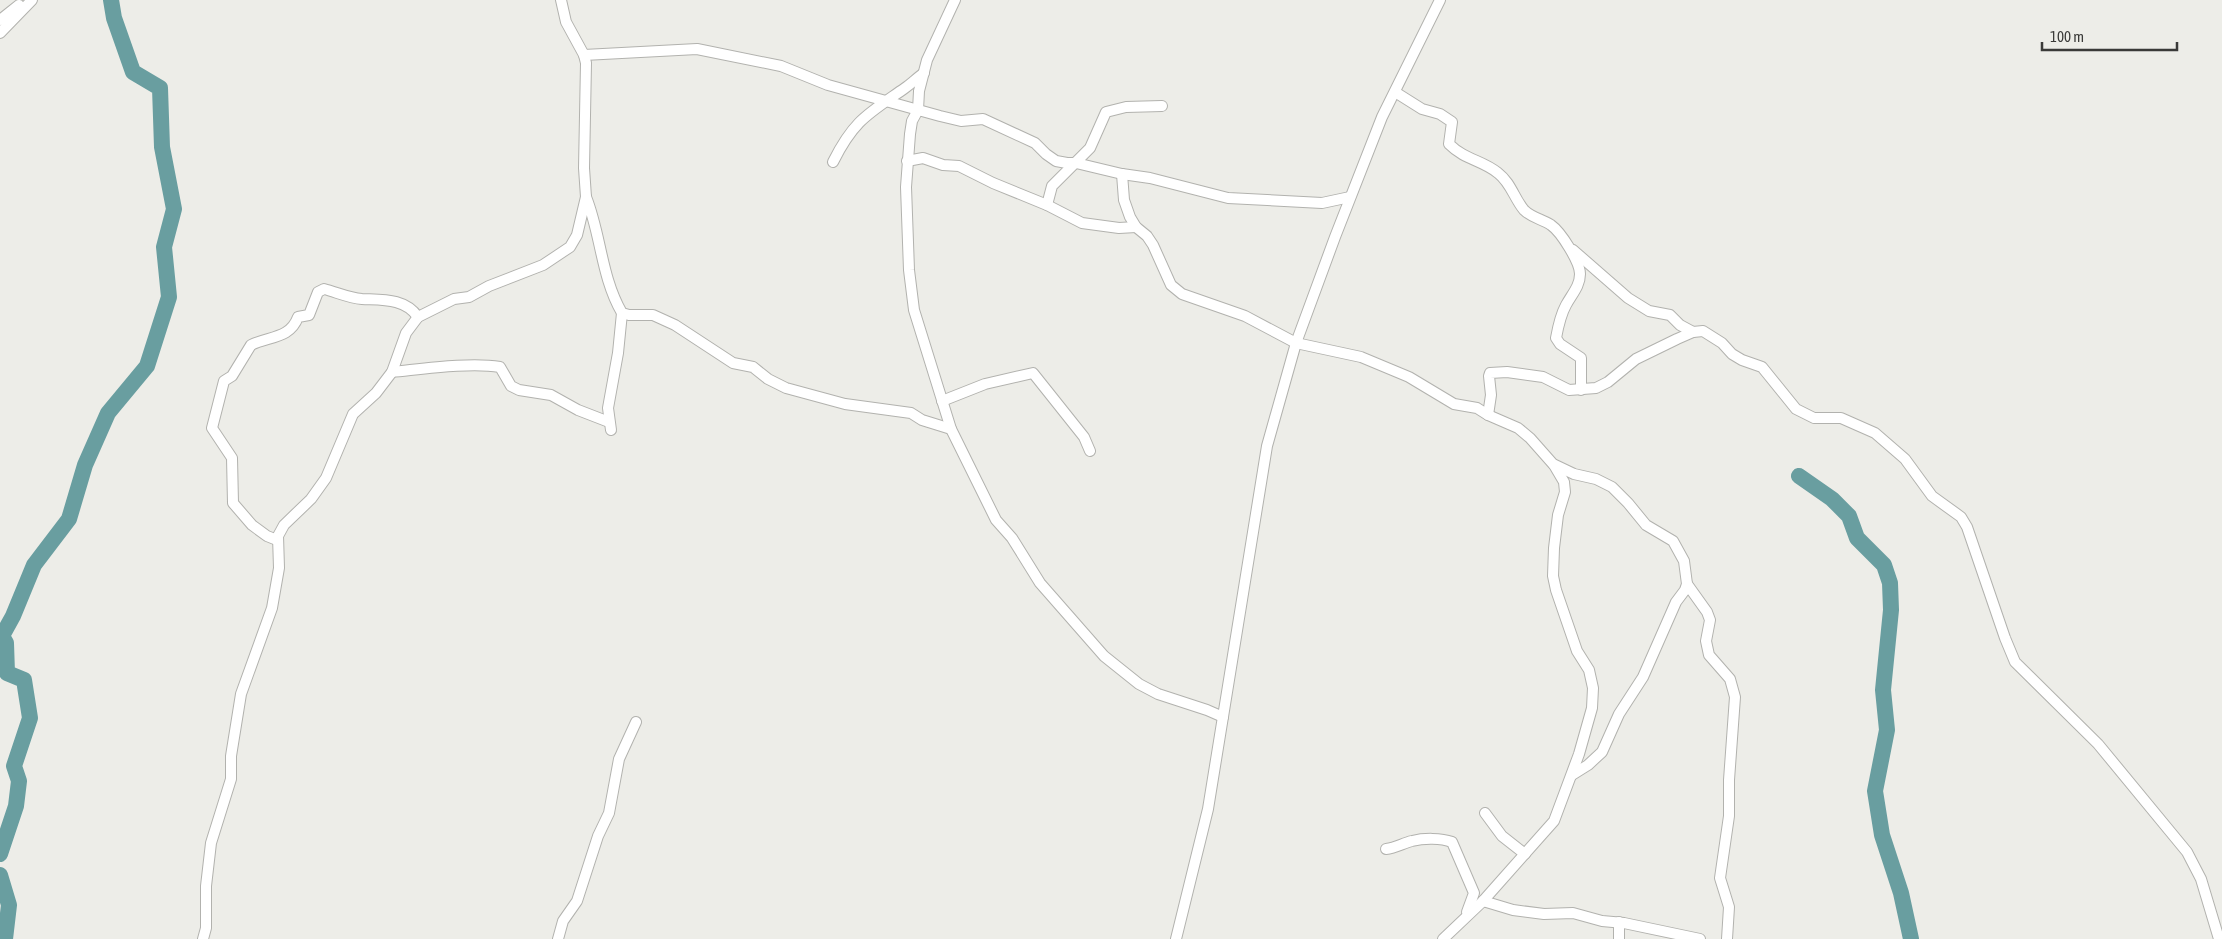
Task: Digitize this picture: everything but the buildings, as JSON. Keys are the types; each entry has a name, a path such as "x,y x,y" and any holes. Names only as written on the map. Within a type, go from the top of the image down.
{"street":[{"path":"0,20 25,0"},
{"path":"0,33 32,0"},
{"path":"203,939 206,928 206,886 211,843 231,779 231,756 241,694 272,608 279,568 277,540 284,525 311,499 326,478 353,414 376,393 392,372 406,334 418,317 454,298 469,297 489,286 543,265 570,247 577,235 586,197 584,168 586,88 584,56 566,22 561,0"},
{"path":"955,0 927,60 919,91 918,110 912,121 907,161 906,208 914,310 951,429 996,520 1012,538 1040,583 1104,656 1139,684 1158,694 1223,717"},
{"path":"1176,939 1208,809 1268,446 1296,343 1350,196 1395,92 1440,0"},
{"path":"584,56 697,49 781,66 828,85 883,102 961,121 983,119 1035,143 1056,161 1076,163 1122,174 1169,182 1228,198 1322,203 1350,196"},
{"path":"833,162 844,140 853,128 883,102 907,87 924,73"},
{"path":"1395,92 1422,110 1448,118 1452,122 1449,144 1458,153 1488,167 1502,177 1513,188 1524,210 1531,216 1551,225 1567,246 1578,265 1579,282 1566,306 1556,338 1560,344 1581,358 1581,390"},
{"path":"1047,205 1052,186 1090,148 1106,112 1126,107 1162,106"},
{"path":"907,161 922,158 943,165 959,166 993,183 1047,205 1082,223 1119,228 1136,227"},
{"path":"1122,174 1124,200 1136,227 1147,236 1153,245 1174,288 1192,298 1220,306 1258,322 1296,343 1361,357 1409,377 1454,404 1478,408 1525,433 1553,464 1564,482 1565,492 1558,515 1554,548 1554,576 1556,590 1577,651 1589,670 1594,700 1572,775 1554,821 1483,901 1443,939"},
{"path":"392,372 451,366 489,365 500,367 511,386 519,390 551,395 610,426 608,408 618,353 622,313 600,253 594,217 586,197"},
{"path":"1567,246 1595,267 1628,298 1649,311 1670,315 1680,325 1694,332"},
{"path":"277,540 267,536 252,524 233,503 232,458 212,428 224,381 232,376 251,345 284,335 296,324 298,317 309,316 318,292 324,289 361,299 379,298 409,306 418,317"},
{"path":"622,313 653,316 674,325 733,364 753,367 768,379 786,388 845,404 911,413 922,420 951,429"},
{"path":"1488,415 1491,395 1489,376 1490,373 1495,371 1537,376 1569,390 1596,388 1608,382 1636,358 1694,332 1703,331 1712,335 1742,360 1762,367 1796,409 1814,418 1841,418 1875,433 1905,459 1932,496 1961,517 1967,527 2015,662 2098,744 2187,852 2194,862 2201,879 2219,939"},
{"path":"942,401 985,384 1034,373 1084,438 1090,451"},
{"path":"1553,464 1574,474 1596,479 1612,487 1646,525 1673,541 1684,561 1688,584 1710,620 1706,648 1709,655 1730,679 1735,697 1729,780 1729,816 1720,870 1722,888 1729,907 1727,939"},
{"path":"1572,775 1588,765 1602,752 1619,714 1643,677 1676,602 1688,584"},
{"path":"558,939 563,921 577,901 598,836 609,813 618,759 636,722"},
{"path":"1485,813 1502,836 1525,854"},
{"path":"1386,849 1396,848 1412,841 1446,840 1452,842 1474,892 1464,917"},
{"path":"1474,892 1498,882"},
{"path":"1483,901 1513,910 1544,914 1573,913 1602,921 1619,922 1700,939"},
{"path":"1619,922 1619,939"}],"waterway":[{"path":"0,854 16,806 19,781 14,766 30,718 24,680 7,673 6,643 2,636 13,616 34,565 69,519 85,465 108,413 147,366 169,297 164,247 174,209 162,147 160,88 133,72 114,18 111,0"},
{"path":"1799,476 1832,499 1849,516 1857,538 1884,565 1890,583 1891,610 1883,690 1887,730 1875,791 1882,835 1901,893 1911,939"},
{"path":"0,875 9,905 5,939"}]}
